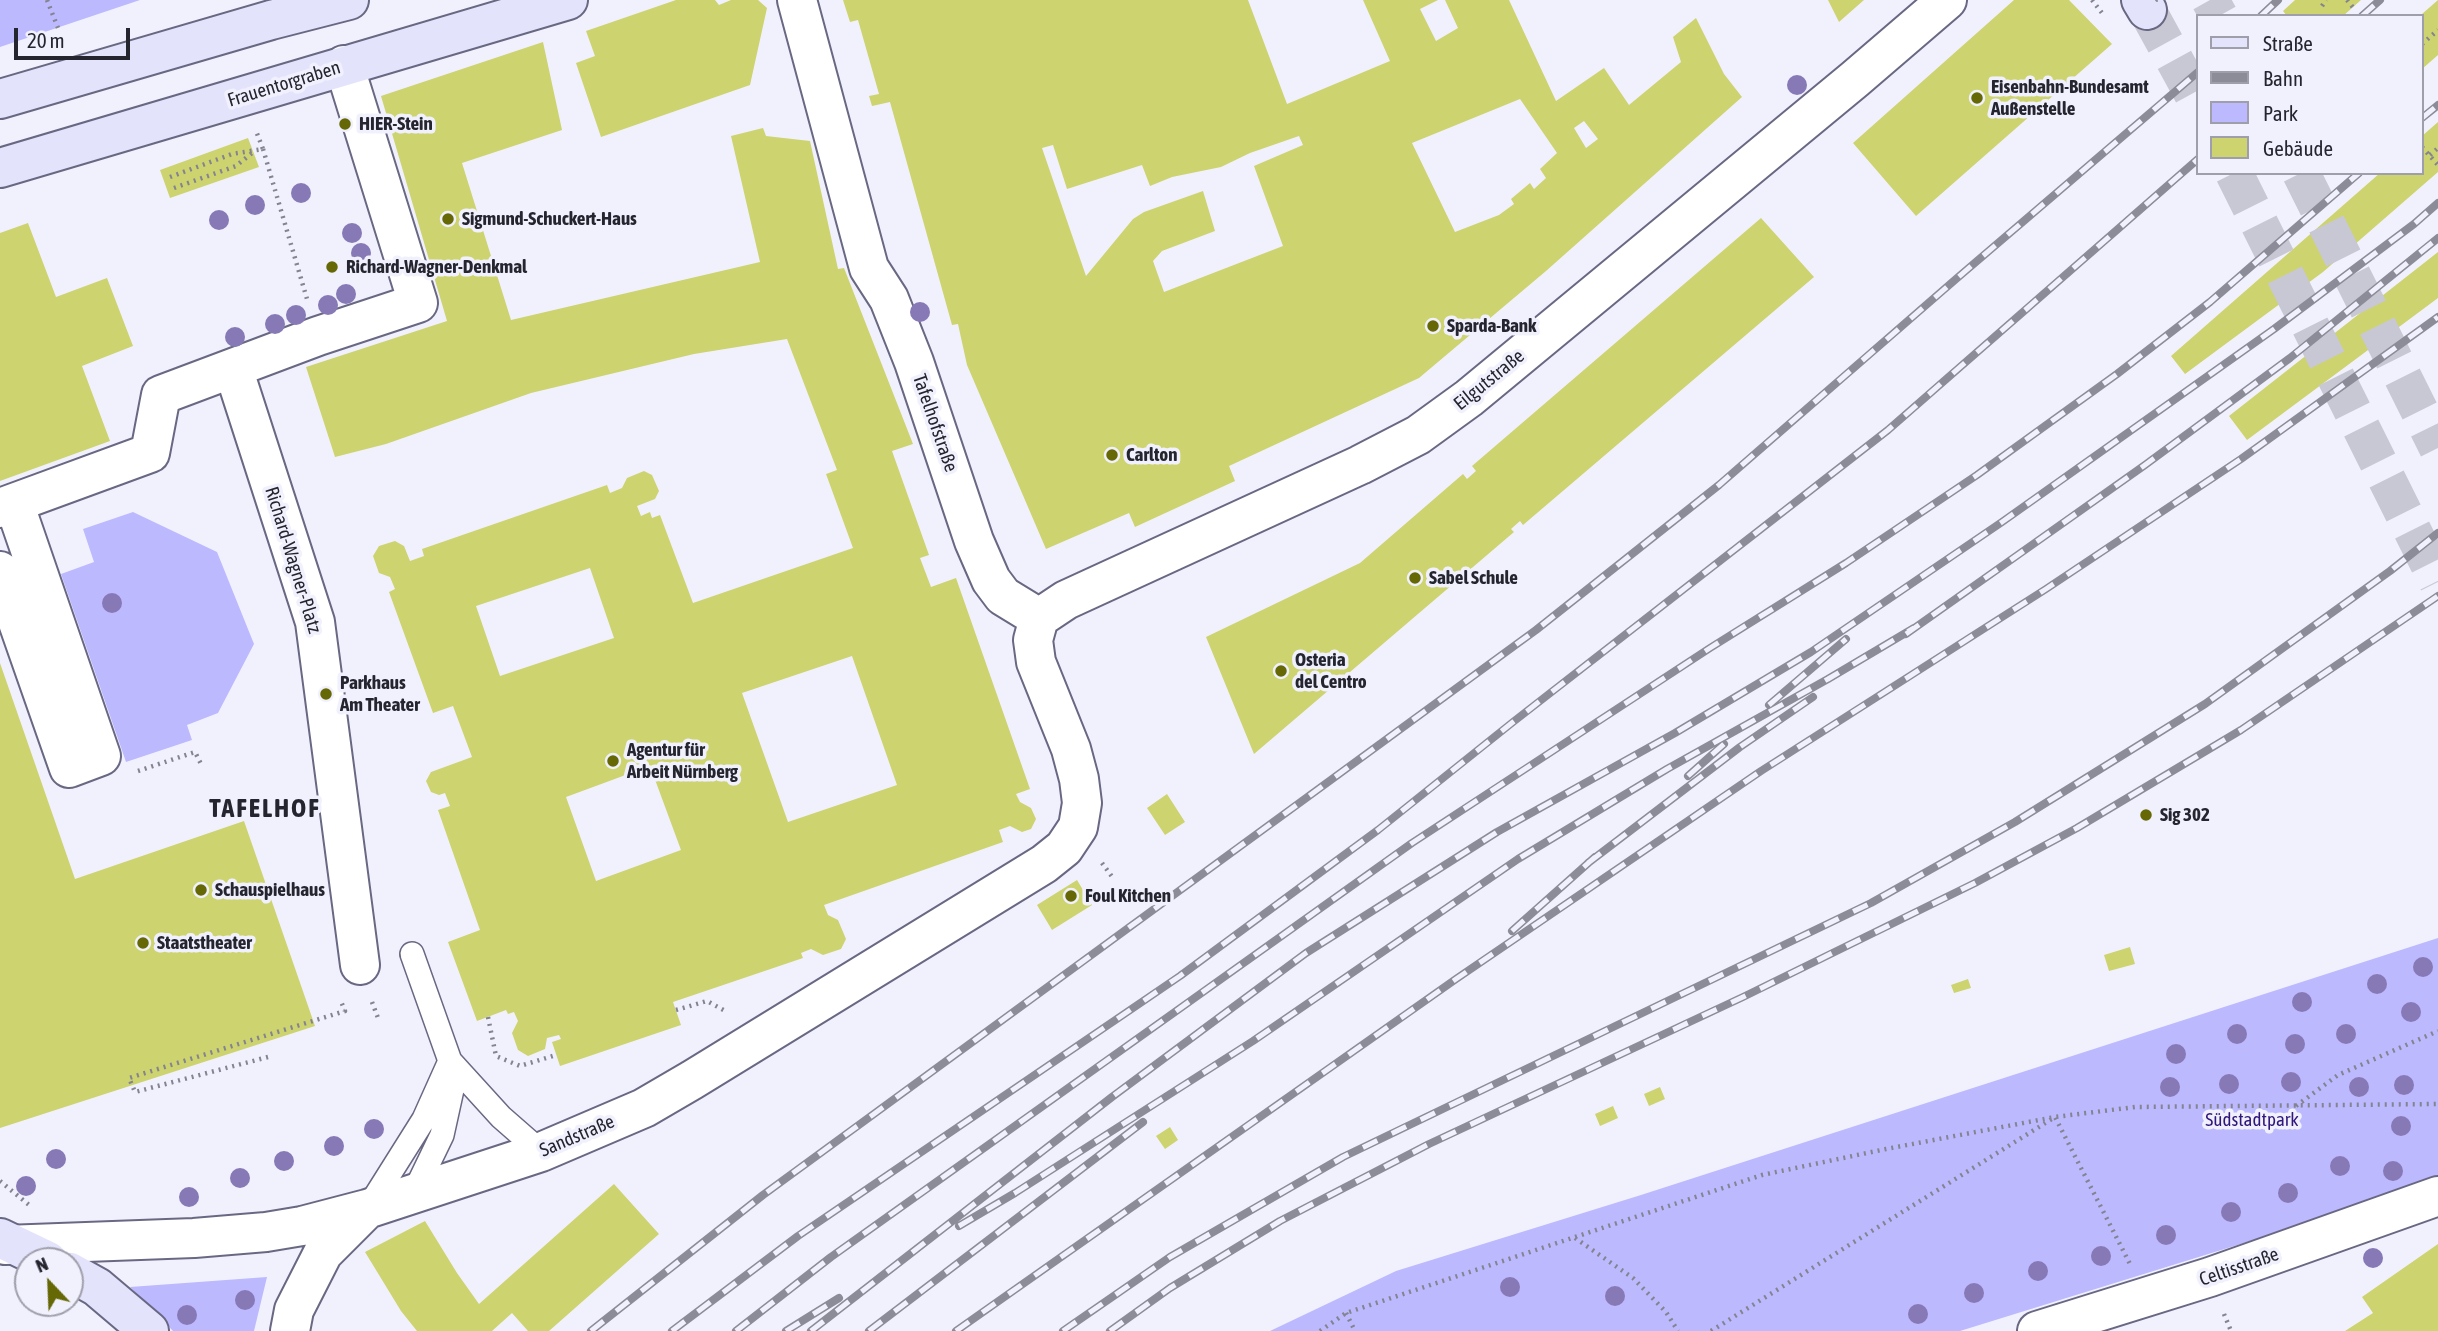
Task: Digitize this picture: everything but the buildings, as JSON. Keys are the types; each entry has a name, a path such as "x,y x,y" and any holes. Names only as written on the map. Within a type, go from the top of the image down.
{"main road":[{"path":"0,99 313,5 349,0"},
{"name":"Frauentorgraben","path":"0,169 549,2"},
{"path":"84,1280 97,1287 149,1331"}],"street":[{"name":"Tafelhofstraße","path":"797,0 869,268 889,299 914,362 974,541 991,580 1003,596 1039,618"},
{"name":"Eilgutstraße","path":"1039,618 1066,600 1360,465 1418,435 1479,389 1947,0"},
{"path":"0,571 69,768 101,756 7,506 150,453 160,395 318,336 418,303 344,65"},
{"name":"Richard-Wagner-Platz","path":"233,368 315,622 360,965"},
{"name":"Sandstraße","path":"4,1243 194,1238 302,1226 367,1209 541,1152 645,1108 692,1080 1044,864 1064,848 1078,827 1082,803 1071,749 1036,662 1033,640 1039,618"},
{"name":"Celtisstraße","path":"2037,1331 2147,1298 2438,1196"},
{"path":"290,1331 294,1310 323,1253 367,1209"}],"lane":[{"path":"412,954 450,1061 453,1085 442,1135 414,1193"},
{"path":"450,1061 501,1117 541,1152"},
{"path":"367,1209 424,1119 450,1061"}],"path":[{"path":"47,0 58,28"},
{"path":"2322,6 2326,0"},
{"path":"2347,0 2355,10"},
{"path":"2424,42 2438,30"},
{"path":"255,127 318,336"},
{"path":"2430,155 2438,148"},
{"path":"170,177 232,154 263,149"},
{"path":"2424,149 2438,165"},
{"path":"174,188 236,166 254,152"},
{"path":"101,756 108,780 195,752 202,766"},
{"path":"268,1057 135,1093 129,1078 345,1011 340,997"},
{"path":"676,1010 706,1001 720,1009"},
{"path":"488,1017 496,1056 520,1066 556,1055"},
{"path":"2295,1107 2337,1075 2438,1031"},
{"path":"1320,1331 1346,1312 1762,1175 2055,1117 2135,1107 2438,1104"},
{"path":"2055,1117 2147,1298"},
{"path":"1711,1331 2055,1117"},
{"path":"0,1181 30,1206"},
{"path":"1574,1238 1633,1278 1665,1312 1678,1331"},
{"path":"1346,1312 1355,1331"}],"green space":[{"path":"0,0 140,0 0,47"},
{"path":"133,512 217,552 254,644 218,713 187,725 192,740 126,762 61,574 94,562 83,529"},
{"name":"Südstadtpark","path":"2438,938 2438,1180 1960,1331 1270,1331 1396,1271 1641,1195"},
{"path":"267,1277 254,1331 173,1331 130,1287"}],"tunnel":[{"path":"2210,0 2218,14"},
{"path":"2147,10 2196,99"},
{"path":"2235,175 2438,582"},
{"path":"2302,175 2438,448"}],"railway":[{"path":"2263,14 2278,0"},
{"path":"2364,14 2380,0"},
{"path":"591,1331 763,1195 1536,630 1719,485 2196,74"},
{"path":"2424,116 2438,105"},
{"path":"672,1331 798,1236 1180,976 1378,830 1888,430 2196,161"},
{"path":"736,1331 831,1257 1412,843 1710,648 1846,563 1977,475 2117,374 2210,302 2357,175"},
{"path":"811,1331 1112,1097 1306,953 1497,832 1675,733 1811,652 2002,522 2274,329 2438,203"},
{"path":"1906,634 2145,465 2290,358 2438,238"},
{"path":"956,1331 1456,979 1761,771 2046,589 2241,459 2438,317"},
{"path":"1063,1331 1170,1257 1343,1157 1871,903 2015,822 2205,704 2390,571 2438,533"},
{"path":"1110,1331 1170,1288 1280,1221 1429,1144 1743,997 1975,883 2077,828 2241,730 2438,596"},
{"path":"959,1226 1253,1041 1518,859 1667,769 1914,628"},
{"path":"1769,705 1846,639"},
{"path":"1588,863 1740,747 1813,697"},
{"path":"1688,776 1724,744"},
{"path":"1512,931 1595,857"},
{"path":"869,1331 1143,1122"},
{"path":"786,1331 839,1298"}],"place":[{"name":"Eisenbahn-Bundesamt Außenstelle","path":"1977,98"},
{"name":"HIER-Stein","path":"345,124"},
{"name":"Sigmund-Schuckert-Haus","path":"448,219"},
{"name":"Richard-Wagner-Denkmal","path":"332,267"},
{"name":"Sparda-Bank","path":"1433,326"},
{"name":"Carlton","path":"1112,455"},
{"name":"Sabel Schule","path":"1415,578"},
{"name":"Osteria del Centro","path":"1281,671"},
{"name":"Parkhaus Am Theater","path":"326,694"},
{"name":"Agentur für Arbeit Nürnberg","path":"613,761"},
{"name":"Sig 302","path":"2146,815"},
{"name":"Schauspielhaus","path":"201,890"},
{"name":"Foul Kitchen","path":"1071,896"},
{"name":"Staatstheater","path":"143,943"}],"district":[{"name":"TAFELHOF","path":"265,809"}]}
